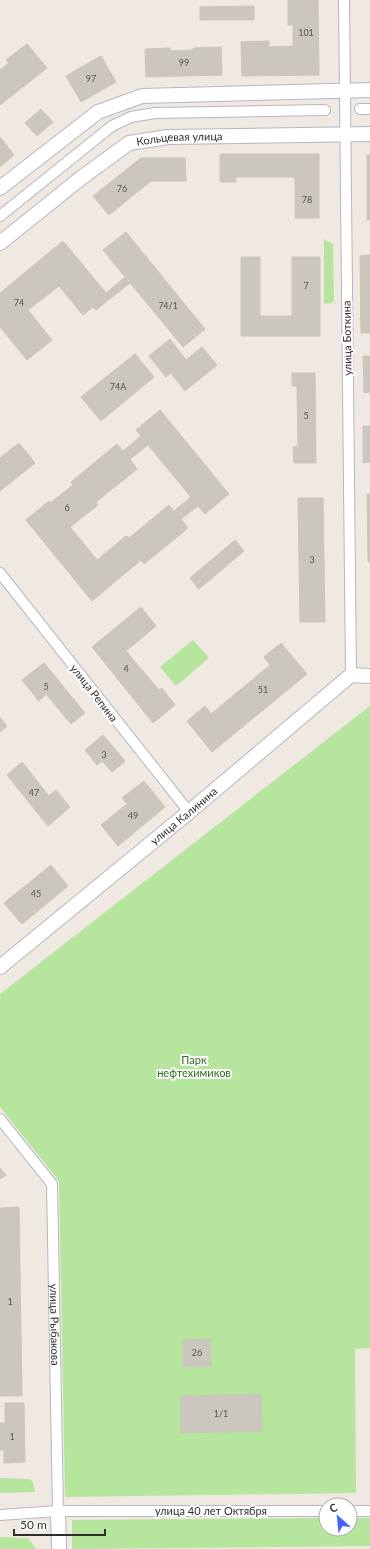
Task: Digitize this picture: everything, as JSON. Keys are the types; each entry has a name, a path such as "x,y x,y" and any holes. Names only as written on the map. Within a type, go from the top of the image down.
{"main road":[{"path":"0,188 98,112 142,96 370,90"},
{"name":"Кольцевая улица","path":"0,243 81,178 130,143 168,137 370,134"},
{"path":"351,675 370,676"},
{"name":"улица Калинина","path":"0,967 189,812 351,675"},
{"name":"улица Рыбакова","path":"58,1511 59,1549"}],"street":[{"name":"улица Боткина","path":"344,0 351,675"},
{"path":"0,216 112,126 131,117 155,113 325,110"},
{"name":"улица Репина","path":"0,573 189,812"},
{"name":"улица Рыбакова","path":"0,1119 52,1184 58,1511"},
{"name":"улица 40 лет Октября","path":"0,1515 58,1511 318,1511"},
{"path":"358,1511 370,1511"}],"green space":[{"path":"324,239 333,244 334,301 324,304"},
{"path":"193,640 209,658 176,686 160,667"},
{"name":"Парк нефтехимиков","path":"370,706 370,1348 355,1349 356,1493 65,1497 59,1181 0,1107 0,994"},
{"path":"0,1478 30,1479 33,1482 35,1492 0,1493"},
{"path":"318,1518 318,1537 358,1537 358,1518 370,1518 370,1546 72,1549 72,1520"},
{"path":"0,1537 28,1538 36,1549 0,1549"}],"building":[{"path":"288,0 318,0 319,75 242,76 241,42 269,41 269,47 293,46 293,25 288,25"},
{"path":"254,6 254,20 200,20 200,7"},
{"path":"27,44 47,68 0,105 0,70 9,63 6,60"},
{"path":"221,47 222,75 146,77 145,49 170,48 170,51"},
{"path":"101,56 116,82 81,102 66,76"},
{"path":"41,109 53,122 37,136 25,123"},
{"path":"0,137 14,155 0,167"},
{"path":"220,154 319,154 319,218 295,218 295,177 236,177 236,182 220,182"},
{"path":"367,155 370,155 370,220 367,220"},
{"path":"141,158 185,158 186,181 151,181 109,215 93,196"},
{"path":"126,232 205,329 183,347 103,250"},
{"path":"63,241 106,293 125,277 130,283 96,310 93,307 83,315 59,286 28,310 52,340 27,360 0,327 0,293"},
{"path":"370,255 370,333 361,333 360,256"},
{"path":"241,257 260,257 260,316 292,316 292,257 320,257 320,336 241,336"},
{"path":"170,339 186,360 202,347 217,365 185,391 171,373 166,377 149,356"},
{"path":"135,354 154,377 101,421 81,397"},
{"path":"363,356 370,356 370,392 364,393"},
{"path":"292,373 315,373 316,463 294,463 293,447 298,446 297,386 292,386"},
{"path":"160,410 229,494 205,514 198,506 181,519 188,528 144,564 141,560 92,601 26,520 49,501 50,503 73,485 71,482 117,444 123,451 141,436 136,430","holes":["148,445 191,497 174,511 169,505 129,538 126,536 97,560 70,527 98,505 96,502 137,469 130,459"]},
{"path":"363,426 370,426 370,462 363,463"},
{"path":"19,443 35,463 0,491 0,458"},
{"path":"367,494 370,494 370,562 368,562"},
{"path":"298,498 323,498 325,622 300,622"},
{"path":"235,540 244,551 199,589 190,578"},
{"path":"141,607 156,626 126,651 159,690 162,688 175,705 153,723 92,647"},
{"path":"281,643 307,674 212,752 187,721 205,706 211,714 270,665 264,657"},
{"path":"44,663 85,713 71,724 46,694 39,701 22,680"},
{"path":"0,717 7,726 0,732"},
{"path":"103,735 125,761 112,772 102,761 97,765 85,750"},
{"path":"22,762 49,796 56,790 70,807 48,826 7,775"},
{"path":"144,781 165,807 118,846 101,825 127,804 122,798"},
{"path":"51,865 68,886 22,924 4,903"},
{"path":"0,1168 6,1175 0,1179"},
{"path":"19,1207 22,1396 0,1396 0,1208"},
{"path":"210,1339 211,1366 183,1367 183,1340"},
{"path":"261,1394 262,1431 181,1433 181,1396"},
{"path":"5,1403 24,1403 25,1462 4,1463 4,1450 0,1450 0,1423 5,1423"}]}
